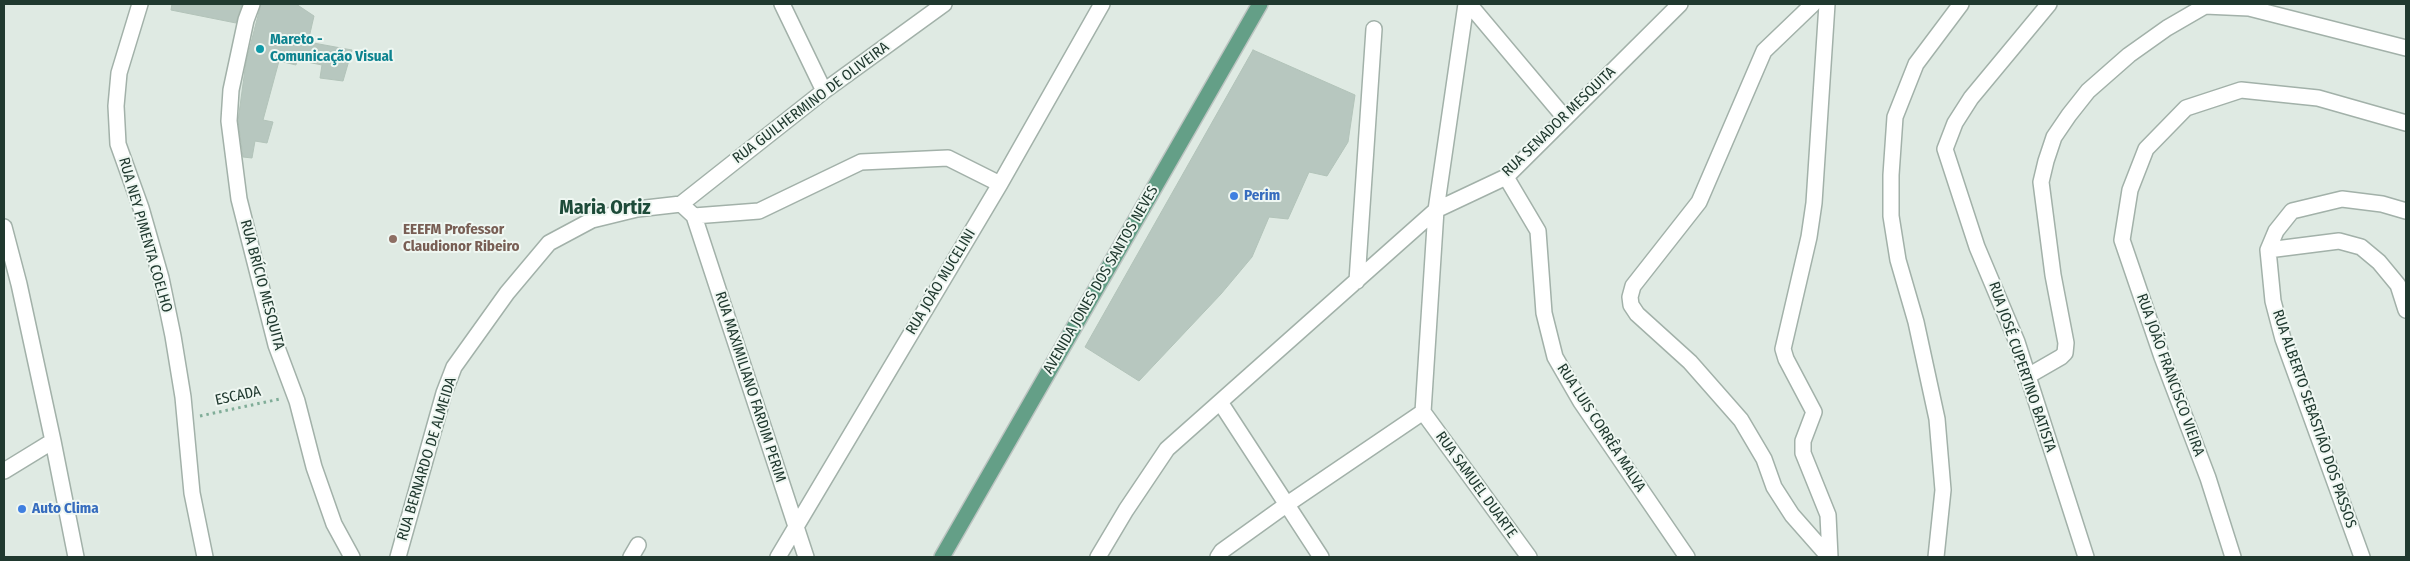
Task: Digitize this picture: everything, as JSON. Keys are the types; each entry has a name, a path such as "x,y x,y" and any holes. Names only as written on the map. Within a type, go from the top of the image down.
{"main road":[{"name":"AVENIDA JONES DOS SANTOS NEVES","path":"942,557 1260,4"}],"street":[{"name":"RUA NEY PIMENTA COELHO","path":"140,4 119,73 116,106 118,144 141,208 161,278 173,336 185,419 192,493 205,557"},
{"name":"RUA BRÍCIO MESQUITA","path":"252,4 246,20 231,90 229,121 239,199 276,345 295,396 314,467 334,524 352,557"},
{"path":"782,4 824,91"},
{"name":"RUA GUILHERMINO DE OLIVEIRA","path":"680,204 824,91 944,4"},
{"name":"RUA JOÃO MUCELINI","path":"778,557 1000,184 1102,4"},
{"path":"1468,4 1565,118"},
{"path":"1220,554 1286,505 1423,412 1436,210 1468,4"},
{"name":"RUA SENADOR MESQUITA","path":"1098,557 1126,510 1167,449 1436,210 1506,177 1680,4"},
{"path":"1813,4 1764,51 1699,202 1637,279 1632,286 1630,297 1631,305 1638,314 1690,362 1741,420 1764,459 1774,487 1792,516 1830,557"},
{"path":"1826,4 1814,203 1809,237 1783,349 1790,367 1814,412 1803,441 1803,452 1828,515 1830,557"},
{"path":"1936,557 1943,490 1936,419 1916,322 1898,260 1892,216 1891,175 1895,117 1916,64 1961,4"},
{"name":"RUA JOSÉ CUPERTINO BATISTA","path":"2049,4 1971,98 1955,123 1945,149 1977,247 1999,295 2028,376 2086,557"},
{"path":"2028,376 2061,357 2065,353 2066,343 2052,275 2041,182 2046,160 2054,136 2069,115 2088,92 2130,55 2167,28 2205,6 2249,8 2406,48"},
{"path":"1357,281 1374,29"},
{"name":"RUA JOÃO FRANCISCO VIEIRA","path":"2233,557 2208,478 2162,358 2122,240 2130,190 2146,149 2186,108 2240,90 2318,98 2406,123"},
{"path":"680,204 694,216 758,211 861,162 948,158 1000,184"},
{"name":"RUA LUIS CORRÊA MALVA","path":"1506,177 1538,230 1544,313 1555,357 1581,402 1687,557"},
{"path":"2268,250 2276,232 2292,211 2342,199 2382,204 2406,211"},
{"name":"RUA BERNARDO DE ALMEIDA","path":"398,557 441,402 451,376 463,354 507,293 549,243 592,220 637,209 680,204"},
{"name":"RUA MAXIMILIANO FARDIM PERIM","path":"694,216 806,557"},
{"path":"4,227 19,284 76,557"},
{"path":"2268,250 2339,241 2361,247 2379,262 2398,285 2406,310"},
{"name":"RUA ALBERTO SEBASTIÃO DOS PASSOS","path":"2268,250 2273,301 2283,339 2362,557"},
{"path":"1220,402 1322,557"},
{"name":"RUA SAMUEL DUARTE","path":"1423,412 1529,557"},
{"path":"4,471 53,441"}],"path":[{"name":"ESCADA","path":"185,419 295,396"}],"building":[{"path":"172,4 242,4 236,23 171,10"},
{"path":"261,4 296,4 314,16 308,42 352,50 343,81 320,78 322,65 297,60 296,65 279,61 263,120 273,122 267,143 255,141 252,158 243,157 238,121 246,62"},
{"name":"Perim","path":"1253,50 1355,95 1348,142 1327,176 1309,172 1288,219 1269,217 1252,257 1221,294 1139,381 1085,347"}],"place":[{"name":"Mareto - Comunicação Visual","path":"260,49"},
{"name":"Perim","path":"1234,196"},
{"name":"EEEFM Professor Claudionor Ribeiro","path":"393,239"},
{"name":"Auto Clima","path":"22,509"}],"district":[{"name":"Maria Ortiz","path":"605,208"}]}
